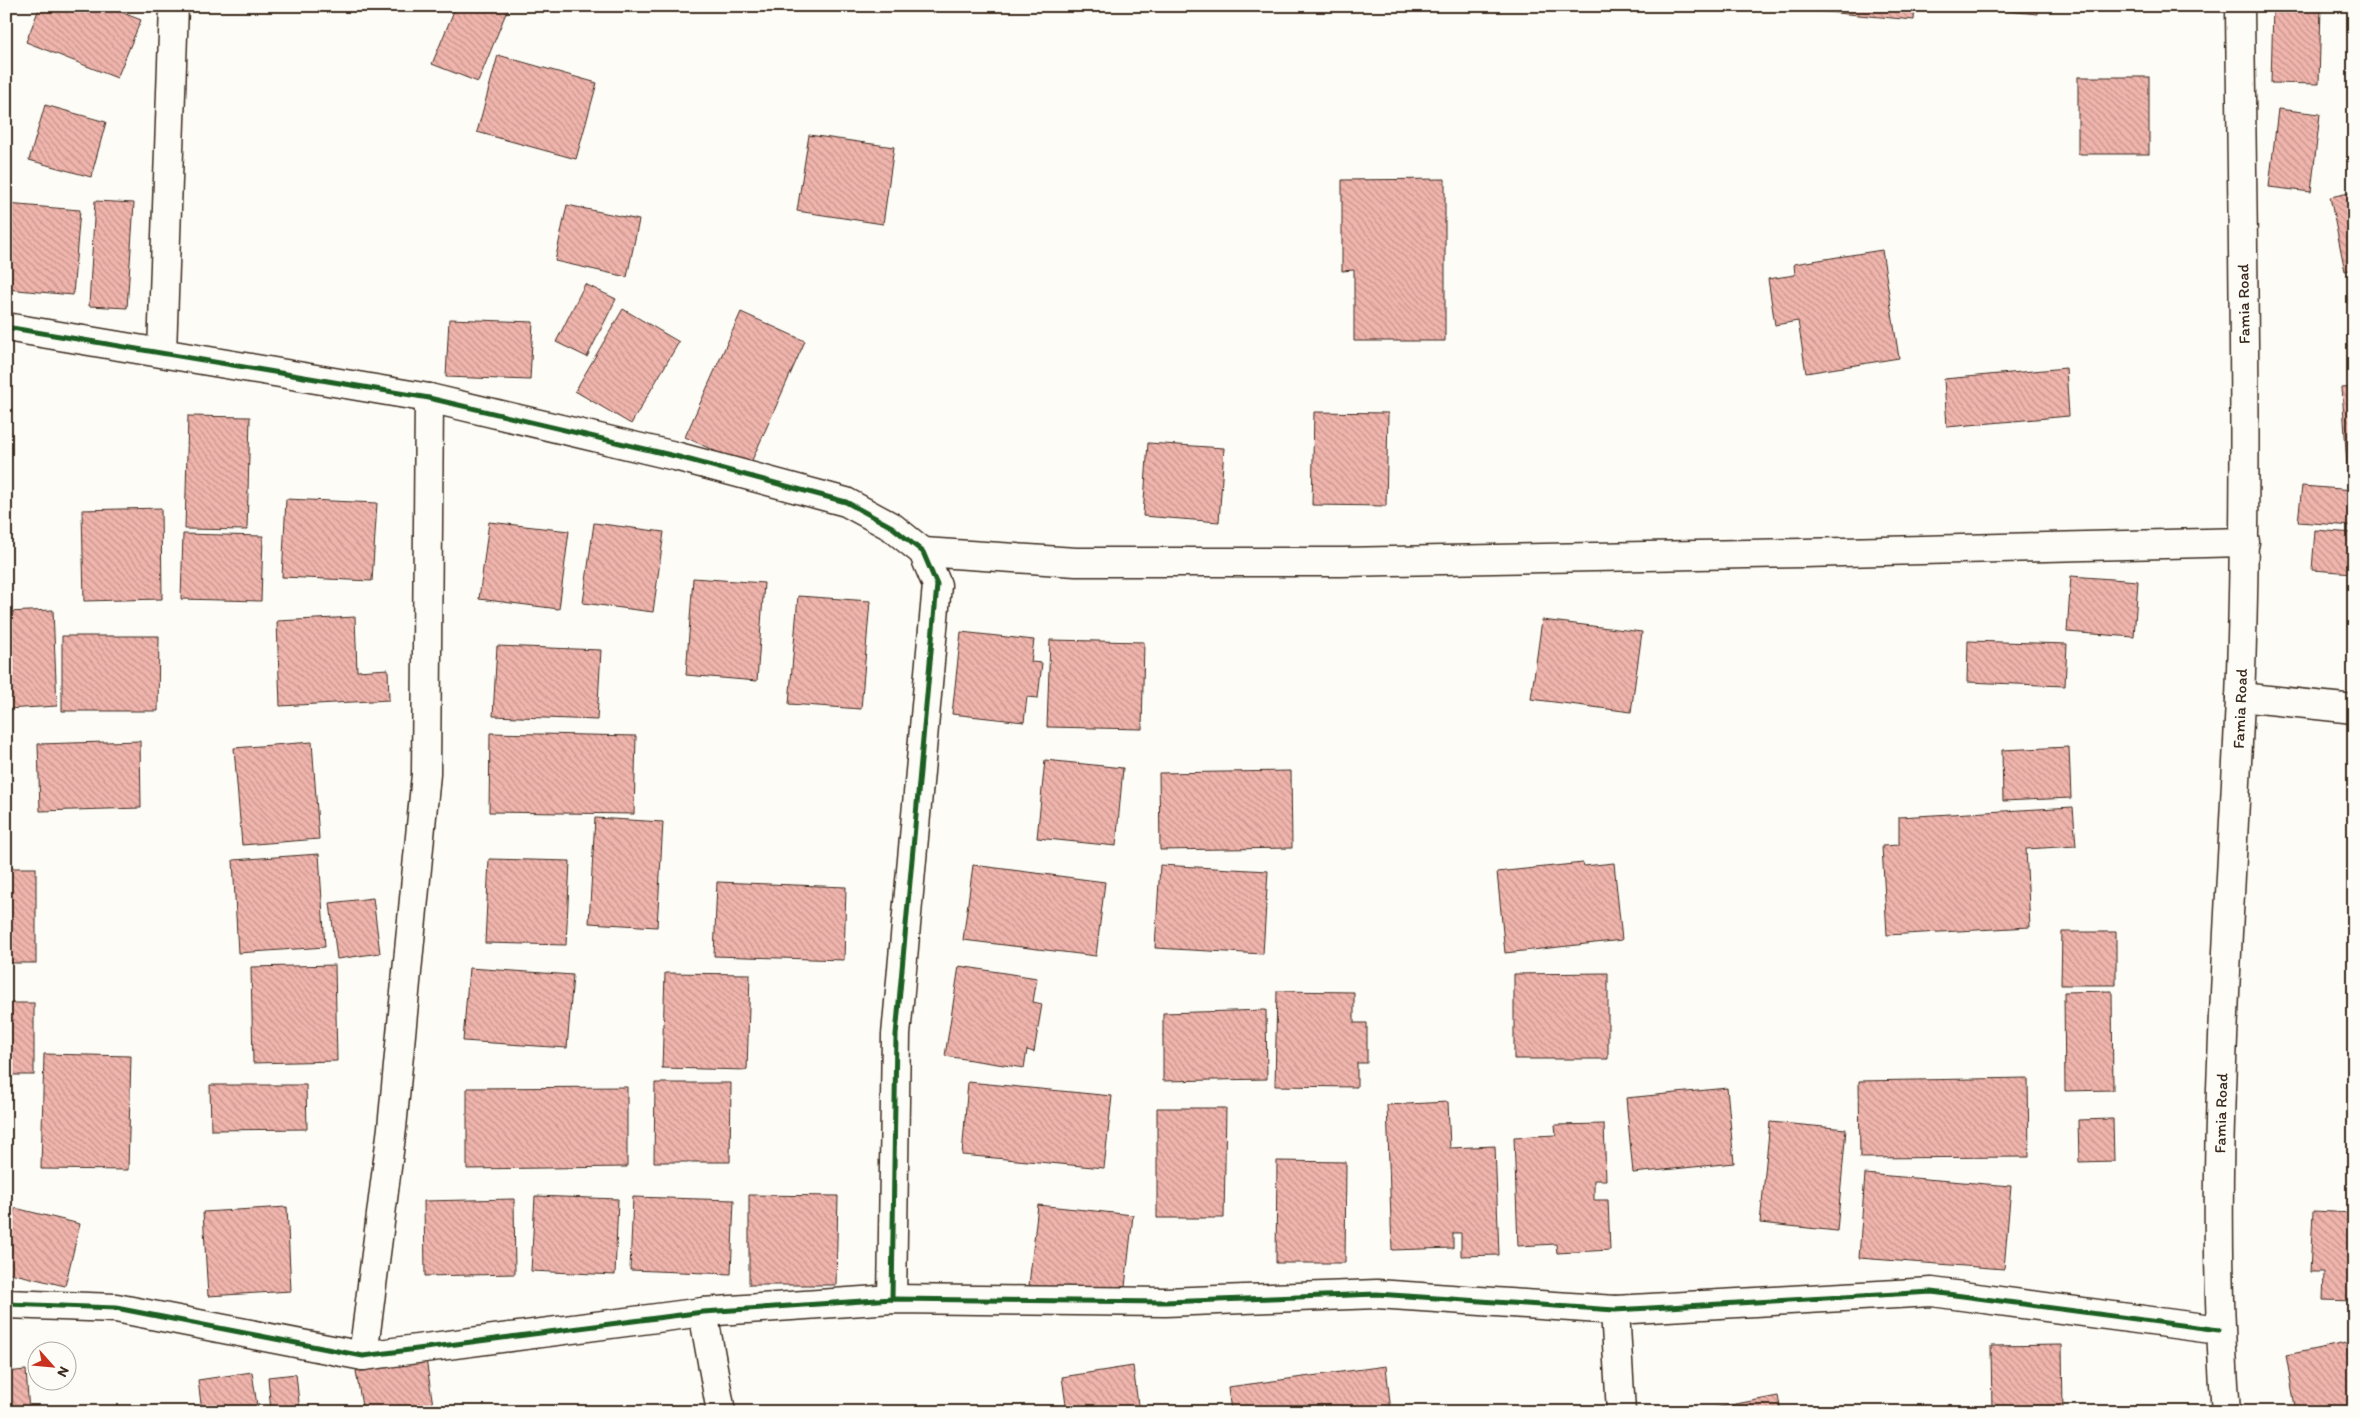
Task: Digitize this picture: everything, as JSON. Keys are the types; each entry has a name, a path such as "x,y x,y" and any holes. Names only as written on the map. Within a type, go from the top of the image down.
{"street":[{"path":"162,352 174,6"},
{"name":"Famia Road","path":"2226,1412 2219,1330 2220,1104 2240,697 2245,542 2240,6"},
{"path":"6,327 429,398 675,456 846,502 892,527 923,552 937,585 896,1035 892,1299"},
{"path":"363,1356 392,1128 426,774 429,398"},
{"path":"923,552 1076,562 1341,562 1804,554 2245,542"},
{"path":"2240,697 2354,709"},
{"path":"6,1304 116,1308 363,1356 703,1312 892,1299 1165,1302 1377,1294 1615,1310 1932,1292 2219,1330"},
{"path":"1615,1310 1621,1412"},
{"path":"703,1312 721,1412"}],"building":[{"path":"40,6 106,6 141,20 117,78 26,42"},
{"path":"456,6 508,8 478,82 432,64"},
{"path":"1759,6 1915,6 1914,20"},
{"path":"1954,6 2039,6 2038,14"},
{"path":"2273,6 2321,6 2319,84 2271,83"},
{"path":"498,55 597,83 576,159 477,132"},
{"path":"2078,77 2149,77 2149,154 2078,154"},
{"path":"45,105 106,122 91,177 29,160"},
{"path":"2278,109 2320,114 2311,192 2269,187"},
{"path":"809,135 894,147 883,224 797,211"},
{"path":"1445,179 1445,341 1354,341 1354,270 1342,271 1342,180"},
{"path":"2354,192 2354,269 2345,271 2330,197"},
{"path":"95,201 134,203 127,308 89,306"},
{"path":"6,204 80,210 73,295 6,289"},
{"path":"567,205 639,220 627,277 555,261"},
{"path":"1882,250 1899,358 1806,373 1798,321 1775,325 1768,279 1795,275 1794,264"},
{"path":"585,284 616,299 587,357 556,342"},
{"path":"623,309 679,342 631,424 575,391"},
{"path":"741,312 805,341 749,467 685,437"},
{"path":"449,319 533,322 530,380 446,377"},
{"path":"2066,368 2069,416 1947,427 1944,379"},
{"path":"2354,387 2354,483 2348,483 2342,388"},
{"path":"1314,412 1388,413 1386,506 1312,505"},
{"path":"188,416 250,417 247,530 185,529"},
{"path":"1148,443 1224,448 1219,522 1143,516"},
{"path":"2302,486 2354,490 2354,526 2298,522"},
{"path":"286,499 377,503 372,581 282,577"},
{"path":"161,508 162,599 84,601 82,510"},
{"path":"489,522 569,531 559,609 479,599"},
{"path":"594,523 664,532 653,612 583,603"},
{"path":"2315,530 2354,533 2354,573 2312,570"},
{"path":"183,534 263,536 261,601 181,599"},
{"path":"2071,576 2138,581 2134,637 2067,632"},
{"path":"693,578 764,583 757,681 686,675"},
{"path":"798,596 870,601 861,709 789,704"},
{"path":"53,610 57,706 6,709 6,612"},
{"path":"355,617 357,671 388,669 389,700 280,706 277,621"},
{"path":"1542,620 1642,632 1631,712 1531,699"},
{"path":"961,632 1034,640 1031,662 1042,663 1038,698 1027,697 1024,722 952,714"},
{"path":"62,636 159,636 158,711 62,711"},
{"path":"1050,640 1144,642 1142,729 1047,727"},
{"path":"1968,641 2067,644 2065,686 1967,682"},
{"path":"497,646 601,650 597,720 493,716"},
{"path":"490,733 636,736 634,814 489,812"},
{"path":"140,741 141,808 40,811 38,744"},
{"path":"312,742 319,839 242,845 234,748"},
{"path":"2069,747 2071,798 2003,801 2002,750"},
{"path":"1045,760 1123,768 1116,846 1037,838"},
{"path":"1291,771 1292,848 1160,850 1159,773"},
{"path":"2073,807 2076,846 2026,849 2030,927 1887,935 1882,846 1899,845 1899,817"},
{"path":"595,818 663,822 657,927 589,923"},
{"path":"319,854 325,947 238,953 233,860"},
{"path":"489,859 570,861 566,945 485,943"},
{"path":"1583,863 1584,866 1614,863 1622,940 1505,953 1497,872"},
{"path":"973,865 1105,882 1096,956 963,940"},
{"path":"1160,865 1268,871 1263,954 1155,948"},
{"path":"6,868 36,868 36,963 6,963"},
{"path":"717,882 846,887 844,960 714,956"},
{"path":"373,898 380,953 337,959 330,903"},
{"path":"2062,932 2116,932 2116,985 2061,985"},
{"path":"335,965 337,1061 253,1063 251,967"},
{"path":"959,966 1037,978 1033,1002 1042,1004 1034,1052 1027,1050 1024,1068 945,1056"},
{"path":"469,968 573,975 567,1048 463,1041"},
{"path":"665,973 750,974 747,1070 662,1068"},
{"path":"1608,973 1608,1059 1514,1059 1514,974"},
{"path":"1277,991 1354,992 1354,1023 1367,1023 1367,1063 1357,1063 1357,1087 1275,1086"},
{"path":"2112,991 2113,1090 2065,1091 2064,992"},
{"path":"6,1003 34,1003 34,1075 6,1075"},
{"path":"1266,1010 1267,1079 1163,1081 1163,1013"},
{"path":"44,1054 131,1056 128,1170 41,1169"},
{"path":"2028,1078 2029,1157 1860,1158 1859,1081"},
{"path":"968,1082 1112,1096 1104,1168 962,1155"},
{"path":"655,1083 731,1083 730,1162 654,1162"},
{"path":"210,1085 306,1085 307,1129 211,1130"},
{"path":"627,1087 627,1167 467,1169 467,1088"},
{"path":"1727,1088 1734,1163 1633,1173 1626,1098"},
{"path":"1448,1102 1450,1148 1495,1146 1499,1255 1461,1256 1461,1233 1453,1233 1453,1248 1392,1250 1387,1105"},
{"path":"1157,1108 1226,1108 1224,1218 1157,1218"},
{"path":"2113,1119 2114,1161 2079,1162 2078,1120"},
{"path":"1770,1122 1846,1129 1837,1231 1760,1223"},
{"path":"1604,1124 1606,1180 1594,1180 1594,1200 1608,1200 1610,1250 1557,1253 1556,1244 1518,1246 1514,1137 1556,1135 1555,1125"},
{"path":"1277,1161 1346,1162 1345,1263 1276,1263"},
{"path":"1865,1174 2011,1186 2004,1269 1859,1258"},
{"path":"749,1195 838,1196 836,1285 749,1285"},
{"path":"535,1196 618,1199 615,1275 531,1271"},
{"path":"633,1197 734,1200 731,1274 630,1270"},
{"path":"514,1199 515,1274 425,1276 424,1201"},
{"path":"1038,1205 1133,1215 1124,1296 1029,1285"},
{"path":"287,1207 291,1291 208,1296 203,1212"},
{"path":"15,1208 80,1224 65,1286 6,1272 6,1243"},
{"path":"2313,1211 2354,1213 2354,1301 2323,1300 2324,1272 2310,1272"},
{"path":"2346,1343 2354,1388 2354,1412 2296,1412 2286,1355"},
{"path":"2062,1345 2063,1412 1992,1412 1991,1346"},
{"path":"426,1359 434,1412 363,1412 356,1371"},
{"path":"1133,1366 1139,1412 1067,1412 1062,1377"},
{"path":"1386,1366 1391,1412 1231,1412 1228,1387"},
{"path":"26,1370 29,1412 6,1412 6,1372"},
{"path":"252,1372 258,1412 202,1412 198,1380"},
{"path":"296,1374 300,1412 271,1412 268,1377"},
{"path":"1778,1396 1781,1412 1694,1412"},
{"path":"923,1407 923,1412 871,1412"},
{"path":"549,1408 550,1412 527,1412"}],"cycle path":[{"path":"6,327 429,398 675,456 846,502 892,527 923,552 937,585 896,1035 892,1299"},
{"path":"6,1304 116,1308 363,1356 703,1312 892,1299 1165,1302 1377,1294 1615,1310 1932,1292 2219,1330"}]}
